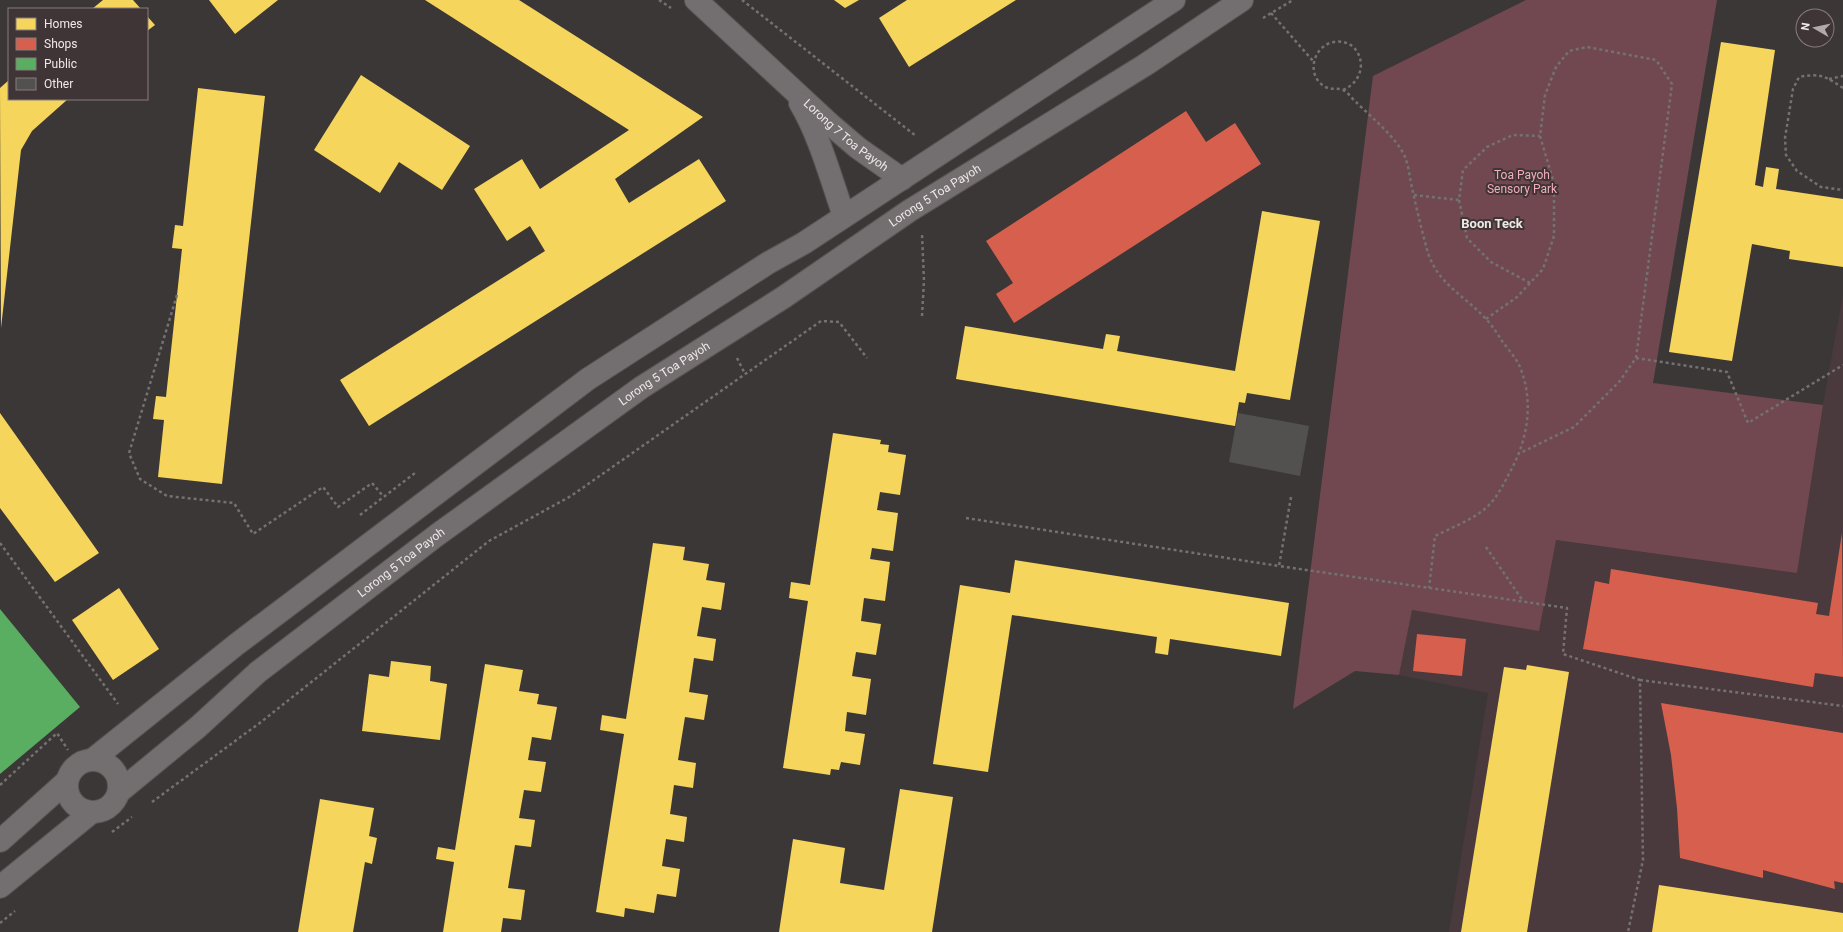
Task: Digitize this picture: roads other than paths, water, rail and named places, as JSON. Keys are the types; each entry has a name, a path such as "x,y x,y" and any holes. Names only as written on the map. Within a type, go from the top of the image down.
{"street":[{"name":"Lorong 7 Toa Payoh","path":"696,0 754,52 792,90 858,148 902,179"},
{"path":"0,840 79,769 237,644 588,379 768,263 804,243 1174,0"},
{"name":"Lorong 5 Toa Payoh","path":"0,887 92,812 103,810 110,806 119,792 198,727 258,672 436,535 642,387 784,297 909,211 1145,65 1242,0"},
{"name":"Lorong 7 Toa Payoh","path":"792,90 809,120 844,216"},
{"path":"79,769 106,763 113,769 119,783 119,792"},
{"path":"79,769 69,796 73,803 86,812 92,812"}],"district":[{"name":"Boon Teck","path":"1492,223"}],"park label":[{"name":"Toa Payoh Sensory Park","path":"1522,182"}]}
